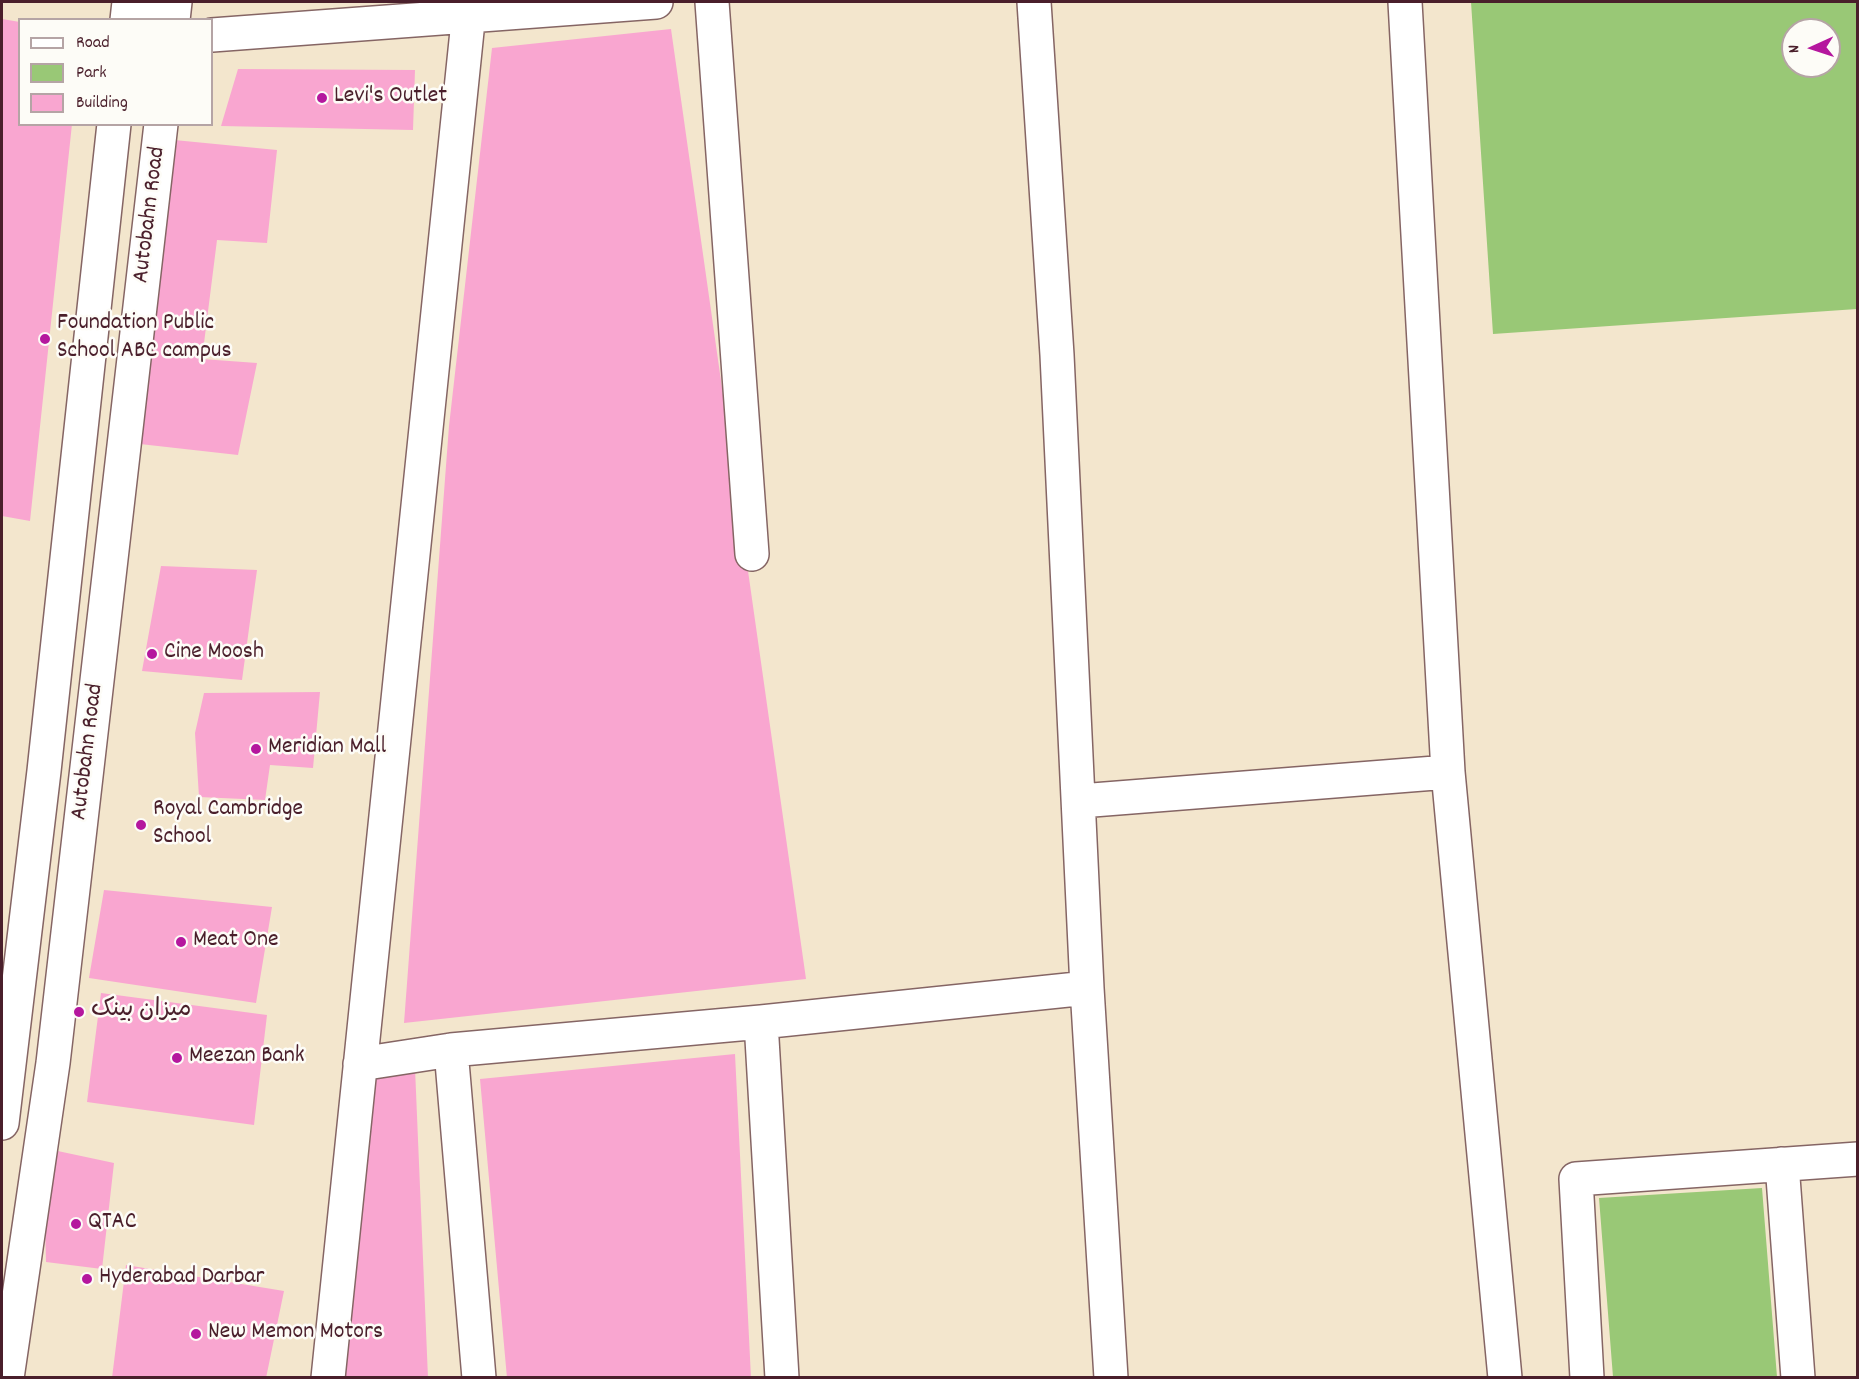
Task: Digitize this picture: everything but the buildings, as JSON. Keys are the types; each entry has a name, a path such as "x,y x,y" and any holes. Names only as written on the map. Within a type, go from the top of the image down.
{"main road":[{"path":"127,18 129,2"},
{"path":"134,2 159,18"},
{"path":"173,18 175,2"},
{"path":"213,35 469,8 656,2"},
{"path":"712,2 752,554"},
{"path":"1035,2 1057,355 1088,988 1111,1377"},
{"path":"1405,2 1449,772 1505,1377"},
{"path":"328,1377 469,8"},
{"name":"Autobahn Road","path":"2,1123 44,771 114,126"},
{"name":"Autobahn Road","path":"7,1377 53,1063 161,126"},
{"path":"1080,801 1449,772"},
{"path":"360,1064 451,1050 761,1022 1088,988"},
{"path":"761,1022 782,1377"},
{"path":"451,1050 479,1377"},
{"path":"1587,1377 1576,1179 1857,1160"},
{"path":"1782,1164 1798,1377"}],"green space":[{"path":"1471,2 1857,2 1857,309 1493,334"},
{"path":"1762,1188 1777,1377 1613,1377 1599,1198"}],"place":[{"name":"Levi's Outlet","path":"322,98"},
{"name":"Foundation Public School ABC campus","path":"45,339"},
{"name":"Cine Moosh","path":"152,654"},
{"name":"Meridian Mall","path":"256,749"},
{"name":"Royal Cambridge School","path":"141,825"},
{"name":"Meat One","path":"181,942"},
{"name":"میزان بینک","path":"79,1012"},
{"name":"Meezan Bank","path":"177,1058"},
{"name":"QTAC","path":"76,1224"},
{"name":"Hyderabad Darbar","path":"87,1279"},
{"name":"New Memon Motors","path":"196,1334"}]}
